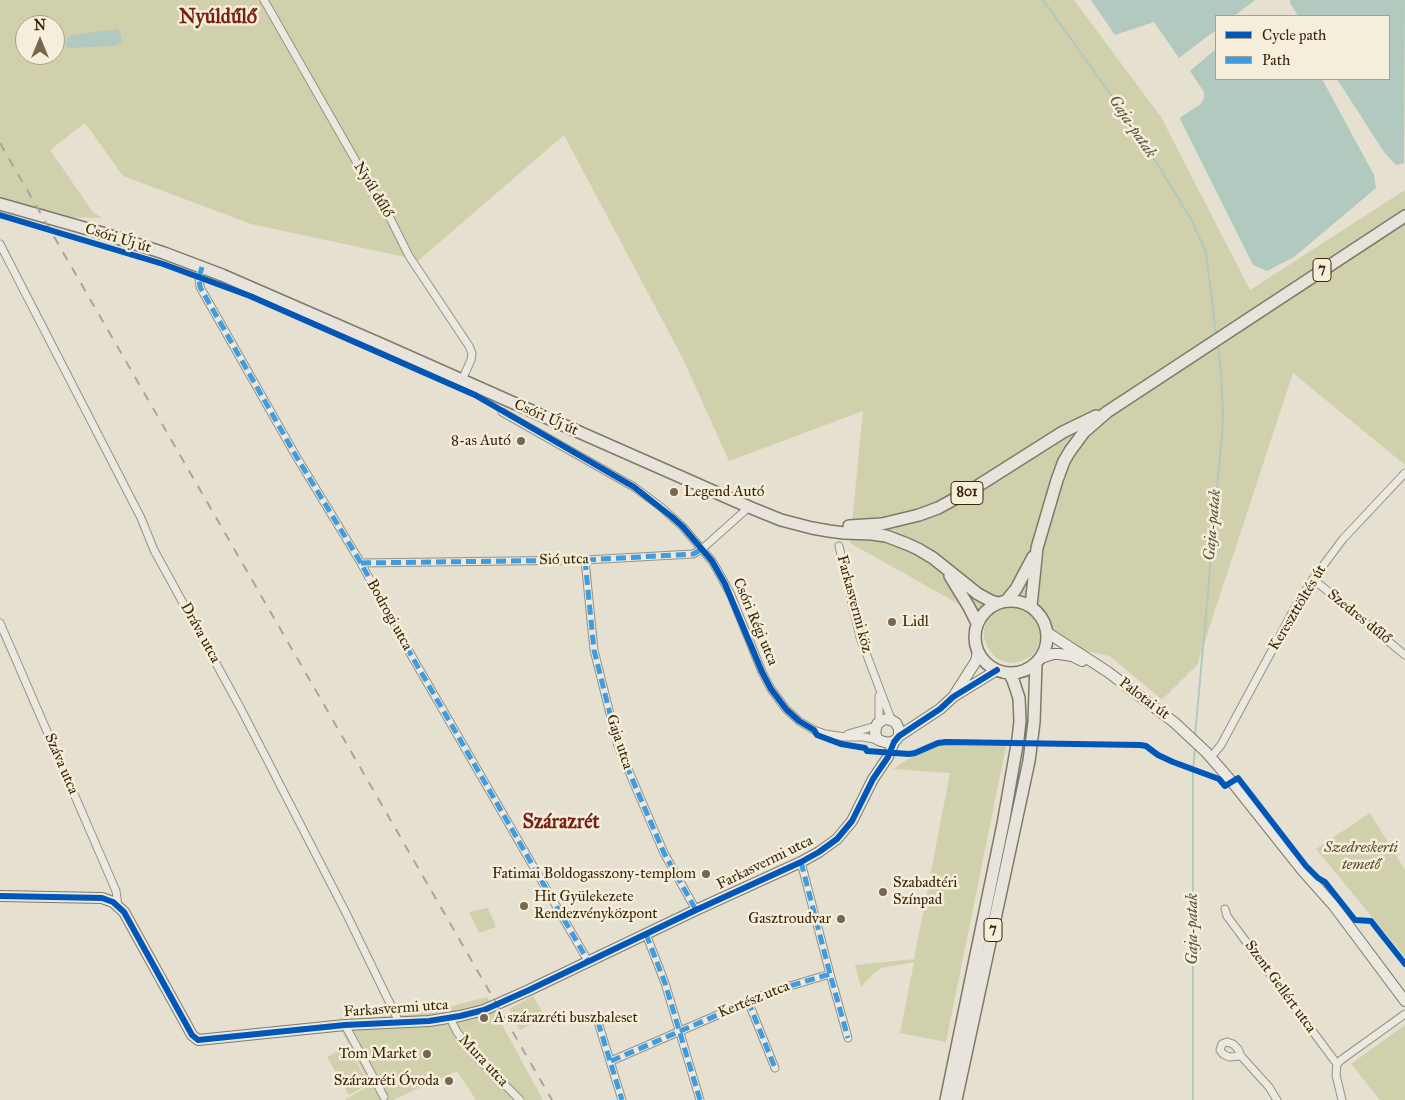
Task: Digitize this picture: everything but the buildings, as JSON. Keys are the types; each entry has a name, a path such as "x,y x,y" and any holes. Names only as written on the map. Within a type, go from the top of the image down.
{"main road":[{"name":"Csóri Új út","path":"0,204 102,233 202,267 749,507 781,520 812,528"},
{"name":"7","path":"1031,606 1037,548 1057,480 1064,461 1084,432 1107,412 1405,216"},
{"name":"801","path":"812,528 882,524 938,508 974,489 1063,432 1107,412"},
{"name":"801","path":"812,528 844,533 886,536 918,549 933,558 978,594 991,601 1002,602"},
{"name":"7","path":"977,623 985,611 1002,602 1016,589 1037,548"},
{"name":"801","path":"946,570 977,623"},
{"path":"1002,602 1019,601 1031,606 1042,617 1048,632"},
{"path":"977,623 975,640 978,652"},
{"name":"7","path":"956,1100 1025,782 1032,743 1039,660 1046,646 1048,632"},
{"name":"7","path":"946,1100 1004,824 1020,721 1019,698 1013,680 1003,672 987,664 978,652"},
{"path":"1003,672 1022,672 1039,660"}],"street":[{"name":"Nyúl dűlő","path":"264,0 390,218 409,256 469,346 472,353 471,360 462,380"},
{"name":"Dráva utca","path":"0,244 136,510 154,550 241,708 346,913 399,1022"},
{"name":"Bodrogi utca","path":"202,267 198,277 200,287 296,456 361,563 399,634 588,961"},
{"name":"Csóri Régi utca","path":"502,412 644,494 672,517 702,549 725,584 762,672 786,710 809,728 825,734 844,737 864,737 880,741"},
{"name":"Kereszttöltés út","path":"1209,755 1221,746 1298,602 1313,579 1343,539 1405,473"},
{"name":"Sió utca","path":"361,563 586,560 693,554 702,549 749,507"},
{"name":"Farkasvermi köz","path":"839,546 856,622 879,690 893,721"},
{"name":"Gaja utca","path":"586,560 594,650 618,746 664,853 696,910"},
{"name":"Szedres dűlő","path":"1313,579 1405,655"},
{"name":"Száva utca","path":"0,623 116,891 118,906"},
{"name":"Palotai út","path":"1048,632 1108,672 1180,727 1209,755"},
{"path":"923,719 893,721 887,719 878,724 875,733 880,741 891,743 940,709 953,697 976,662 978,652"},
{"name":"Palotai út","path":"1039,660 1053,654 1072,656 1108,672"},
{"path":"953,697 1003,672"},
{"name":"Farkasvermi köz","path":"878,724 879,690"},
{"path":"893,721 899,729 898,737"},
{"name":"Csóri Régi utca","path":"838,736 854,733 878,724"},
{"name":"Farkasvermi utca","path":"118,906 124,912 192,1035 196,1038 202,1040 346,1025 428,1021 450,1018 484,1010 529,990 696,910 802,862 830,845 852,821 898,737"},
{"name":"Farkasvermi utca","path":"880,741 883,755 881,766"},
{"path":"1209,755 1302,870 1334,906 1405,1001"},
{"path":"802,862 848,1038"},
{"path":"0,896 102,898 118,906"},
{"name":"Szent Gellért utca","path":"1225,909 1228,916 1337,1064"},
{"path":"646,934 680,1031 700,1100"},
{"name":"Kertész utca","path":"611,1061 748,1001 789,985 830,974"},
{"path":"748,1001 775,1068"},
{"path":"1342,1100 1336,1075 1337,1064 1405,1014"},
{"name":"Mura utca","path":"450,1018 457,1032 474,1054 520,1100"},
{"path":"598,1022 622,1100"},
{"path":"346,1025 384,1098"},
{"path":"1241,1056 1269,1087 1277,1100"}],"green space":[{"path":"0,0 1074,0 1161,117 1250,290 1405,190 1405,465 1293,373 1197,665 1162,700 1110,656 1040,641 1036,651 1022,661 1014,663 998,659 991,653 984,638 987,620 850,543 863,411 729,461 683,359 564,135 419,260 251,224 123,176 85,123 50,150 93,212 103,218 44,217 0,204"},
{"path":"940,745 1006,746 946,1042 900,1033 914,962 881,968 861,987 855,965 914,959 950,773 893,769 913,756"},
{"name":"Szedreskerti temető","path":"1370,813 1405,870 1405,957 1316,849"},
{"path":"488,908 496,927 479,933 469,912"},
{"path":"533,996 545,1017 520,1030 509,1009"},
{"path":"487,997 543,1100 476,1100 457,1071 393,1100 345,1100 370,1085 342,1032 338,1020 355,1009 385,1005 400,1014 433,1011"},
{"path":"1405,1025 1405,1100 1380,1100 1351,1064"},
{"path":"347,1046 369,1084 349,1095 327,1057"}],"shaded area":[{"path":"1091,0 1255,0 1235,15 1215,15 1215,31 1179,58 1154,22 1115,35"},
{"path":"1290,0 1405,0 1404,163 1396,165 1384,152 1338,80 1390,80 1390,15 1297,15"},
{"path":"117,29 120,32 122,41 116,46 67,48 65,44 67,38 72,35"},
{"path":"1215,50 1215,80 1323,80 1374,175 1376,188 1294,257 1267,271 1253,265 1180,119 1201,104 1204,98 1204,92 1190,71"}],"waterway":[{"name":"Gaja-patak","path":"1043,0 1139,134 1191,219 1206,252 1216,336"},
{"name":"Gaja-patak","path":"1195,736 1222,436 1223,414 1218,345"},
{"name":"Gaja-patak","path":"1193,1100 1193,773 1195,746"}],"railway":[{"path":"0,143 552,1100"}],"marked path":[{"path":"202,267 199,277 200,287 296,456 361,563 399,634 588,961"},
{"path":"361,563 585,560 693,554 702,549"},
{"path":"585,560 594,650 618,746 664,853 696,910"},
{"path":"801,862 848,1038"},
{"path":"646,934 665,983 700,1100"},
{"path":"611,1061 773,991 830,974"},
{"path":"748,1001 775,1068"},
{"path":"598,1022 622,1100"}],"cycle path":[{"path":"0,215 163,264 250,296 475,395 634,487 683,527 712,561 725,584 771,689 786,709 799,721 814,730 817,735 841,744 865,748 867,751 909,754 938,743 946,742 1140,745 1146,746 1158,755 1173,762 1219,779 1225,786 1238,778 1306,866 1325,882 1355,920 1371,921 1405,964"},
{"path":"0,896 102,898 113,902 124,912 192,1035 198,1040 345,1025 429,1021 460,1016 484,1010 529,990 819,852 837,839 852,821 873,779 899,736 940,709 953,697 997,670"}],"place":[{"name":"8-as Autó","path":"521,441"},
{"name":"Legend Autó","path":"674,492"},
{"name":"Lidl","path":"892,622"},
{"name":"Fatimai Boldogasszony-templom","path":"706,874"},
{"name":"Szabadtéri Színpad","path":"883,892"},
{"name":"Hit Gyülekezete Rendezvényközpont","path":"524,906"},
{"name":"Gasztroudvar","path":"841,919"},
{"name":"A szárazréti buszbaleset","path":"484,1018"},
{"name":"Tom Market","path":"427,1054"},
{"name":"Szárazréti Óvoda","path":"449,1081"}],"district":[{"name":"Nyúldűlő","path":"218,18"},
{"name":"Szárazrét","path":"561,823"}]}
